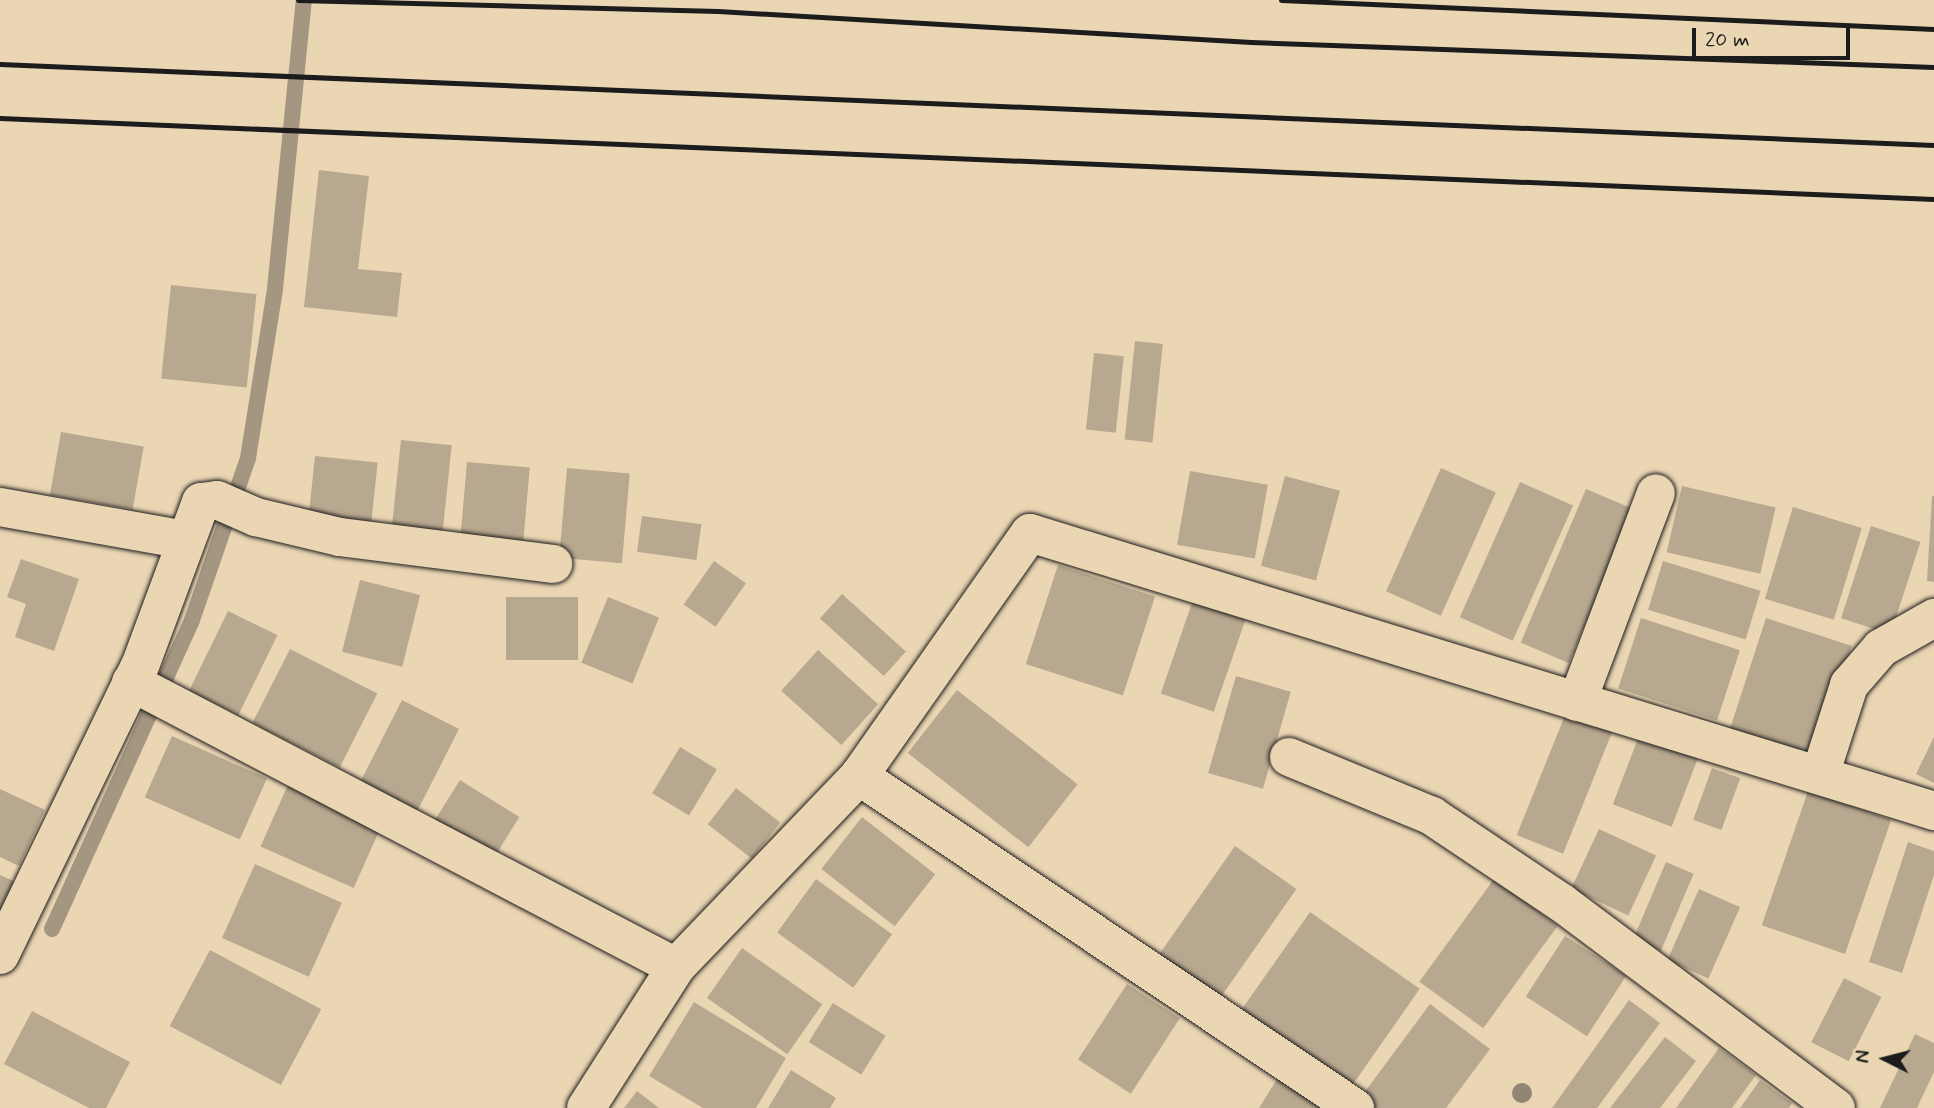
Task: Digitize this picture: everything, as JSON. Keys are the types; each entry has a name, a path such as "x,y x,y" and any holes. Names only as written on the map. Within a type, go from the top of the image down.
{"street":[{"path":"1577,702 1656,493"},
{"path":"0,955 133,683 201,502 217,500 256,517 353,539 553,564"},
{"path":"0,507 185,540"},
{"path":"586,1108 676,967 859,776 1030,533 1934,811"},
{"path":"1820,775 1849,685 1881,648 1934,618"},
{"path":"133,683 676,967"},
{"path":"1289,757 1433,816 1562,904 1836,1108"},
{"path":"859,776 1355,1108"}],"building":[{"path":"319,170 369,176 358,269 402,273 397,317 304,307"},
{"path":"171,285 257,294 247,387 161,378"},
{"path":"1135,341 1163,344 1152,442 1125,439"},
{"path":"1094,353 1124,356 1116,433 1086,430"},
{"path":"61,432 144,447 133,510 50,495"},
{"path":"401,440 452,445 442,537 391,531"},
{"path":"315,456 378,463 371,521 309,515"},
{"path":"467,462 530,467 522,551 460,546"},
{"path":"567,468 630,473 622,563 559,558"},
{"path":"1441,468 1496,492 1441,616 1386,591"},
{"path":"1190,471 1268,485 1255,559 1177,545"},
{"path":"1285,476 1340,491 1316,581 1261,566"},
{"path":"1520,482 1573,506 1513,641 1460,617"},
{"path":"1682,486 1776,508 1760,574 1667,552"},
{"path":"1586,489 1634,509 1569,663 1521,643"},
{"path":"1934,496 1934,582 1927,581"},
{"path":"1793,507 1862,528 1834,620 1765,599"},
{"path":"642,516 701,524 696,560 637,552"},
{"path":"1871,526 1920,542 1890,634 1841,618"},
{"path":"21,559 79,579 54,651 15,637 26,604 7,597"},
{"path":"714,561 746,583 716,627 684,604"},
{"path":"1663,561 1761,591 1746,640 1648,610"},
{"path":"1058,565 1155,597 1123,695 1026,664"},
{"path":"360,580 420,595 402,667 342,652"},
{"path":"842,594 906,652 884,676 820,619"},
{"path":"506,597 578,597 578,660 506,660"},
{"path":"608,597 659,618 632,683 581,663"},
{"path":"1194,597 1247,615 1214,712 1161,693"},
{"path":"228,611 277,635 238,715 189,691"},
{"path":"1641,618 1740,650 1717,721 1618,688"},
{"path":"1766,618 1852,646 1816,756 1730,728"},
{"path":"290,649 377,693 340,767 252,723"},
{"path":"818,650 878,704 841,745 781,691"},
{"path":"1236,676 1291,692 1263,789 1208,773"},
{"path":"957,690 1078,784 1028,847 908,753"},
{"path":"402,700 459,729 415,815 358,786"},
{"path":"1568,708 1614,727 1563,854 1517,835"},
{"path":"172,736 267,778 240,840 145,797"},
{"path":"1639,736 1698,759 1672,827 1613,804"},
{"path":"1934,737 1934,783 1916,774"},
{"path":"680,747 717,769 689,815 652,793"},
{"path":"1712,768 1740,778 1721,830 1693,820"},
{"path":"291,778 384,819 354,888 260,847"},
{"path":"460,780 519,817 492,861 432,824"},
{"path":"736,788 780,822 752,859 708,824"},
{"path":"0,789 45,810 19,866 0,857"},
{"path":"1808,791 1891,820 1845,954 1762,925"},
{"path":"862,817 935,874 895,926 821,869"},
{"path":"1599,829 1656,856 1628,915 1571,889"},
{"path":"1908,842 1934,851 1934,875 1902,973 1869,962"},
{"path":"1235,846 1296,889 1212,1009 1151,966"},
{"path":"1666,862 1694,874 1661,951 1633,939"},
{"path":"255,864 342,903 309,977 222,938"},
{"path":"0,875 18,883 0,926"},
{"path":"816,879 892,934 853,988 777,932"},
{"path":"1494,879 1558,925 1483,1028 1419,982"},
{"path":"1699,889 1740,907 1708,979 1667,960"},
{"path":"1310,912 1420,989 1346,1094 1237,1017"},
{"path":"1565,936 1626,976 1587,1036 1526,996"},
{"path":"742,948 822,1004 787,1054 707,998"},
{"path":"210,950 321,1009 281,1085 170,1026"},
{"path":"1844,978 1881,997 1849,1061 1811,1042"},
{"path":"1127,984 1180,1018 1131,1094 1078,1059"},
{"path":"1629,1000 1660,1023 1597,1108 1552,1108"},
{"path":"694,1002 786,1058 756,1108 703,1108 649,1076"},
{"path":"833,1003 886,1036 861,1075 809,1042"},
{"path":"1430,1004 1490,1049 1446,1108 1368,1108 1358,1101"},
{"path":"32,1011 130,1062 106,1108 89,1108 4,1064"},
{"path":"1915,1034 1934,1043 1934,1072 1917,1108 1880,1108"},
{"path":"1665,1037 1696,1061 1660,1108 1610,1108"},
{"path":"1719,1048 1756,1075 1732,1108 1676,1108"},
{"path":"791,1070 836,1098 830,1108 768,1108"},
{"path":"1279,1076 1329,1108 1259,1108"},
{"path":"1760,1080 1792,1103 1789,1108 1740,1108"},
{"path":"637,1091 659,1108 624,1108"}],"waterway":[{"path":"52,929 192,620 248,458 275,289 304,0"}],"railway":[{"path":"298,0 718,11 1251,42 1934,67"},
{"path":"1281,0 1934,29"},
{"path":"0,64 1934,145"},
{"path":"0,118 1934,199"}]}
